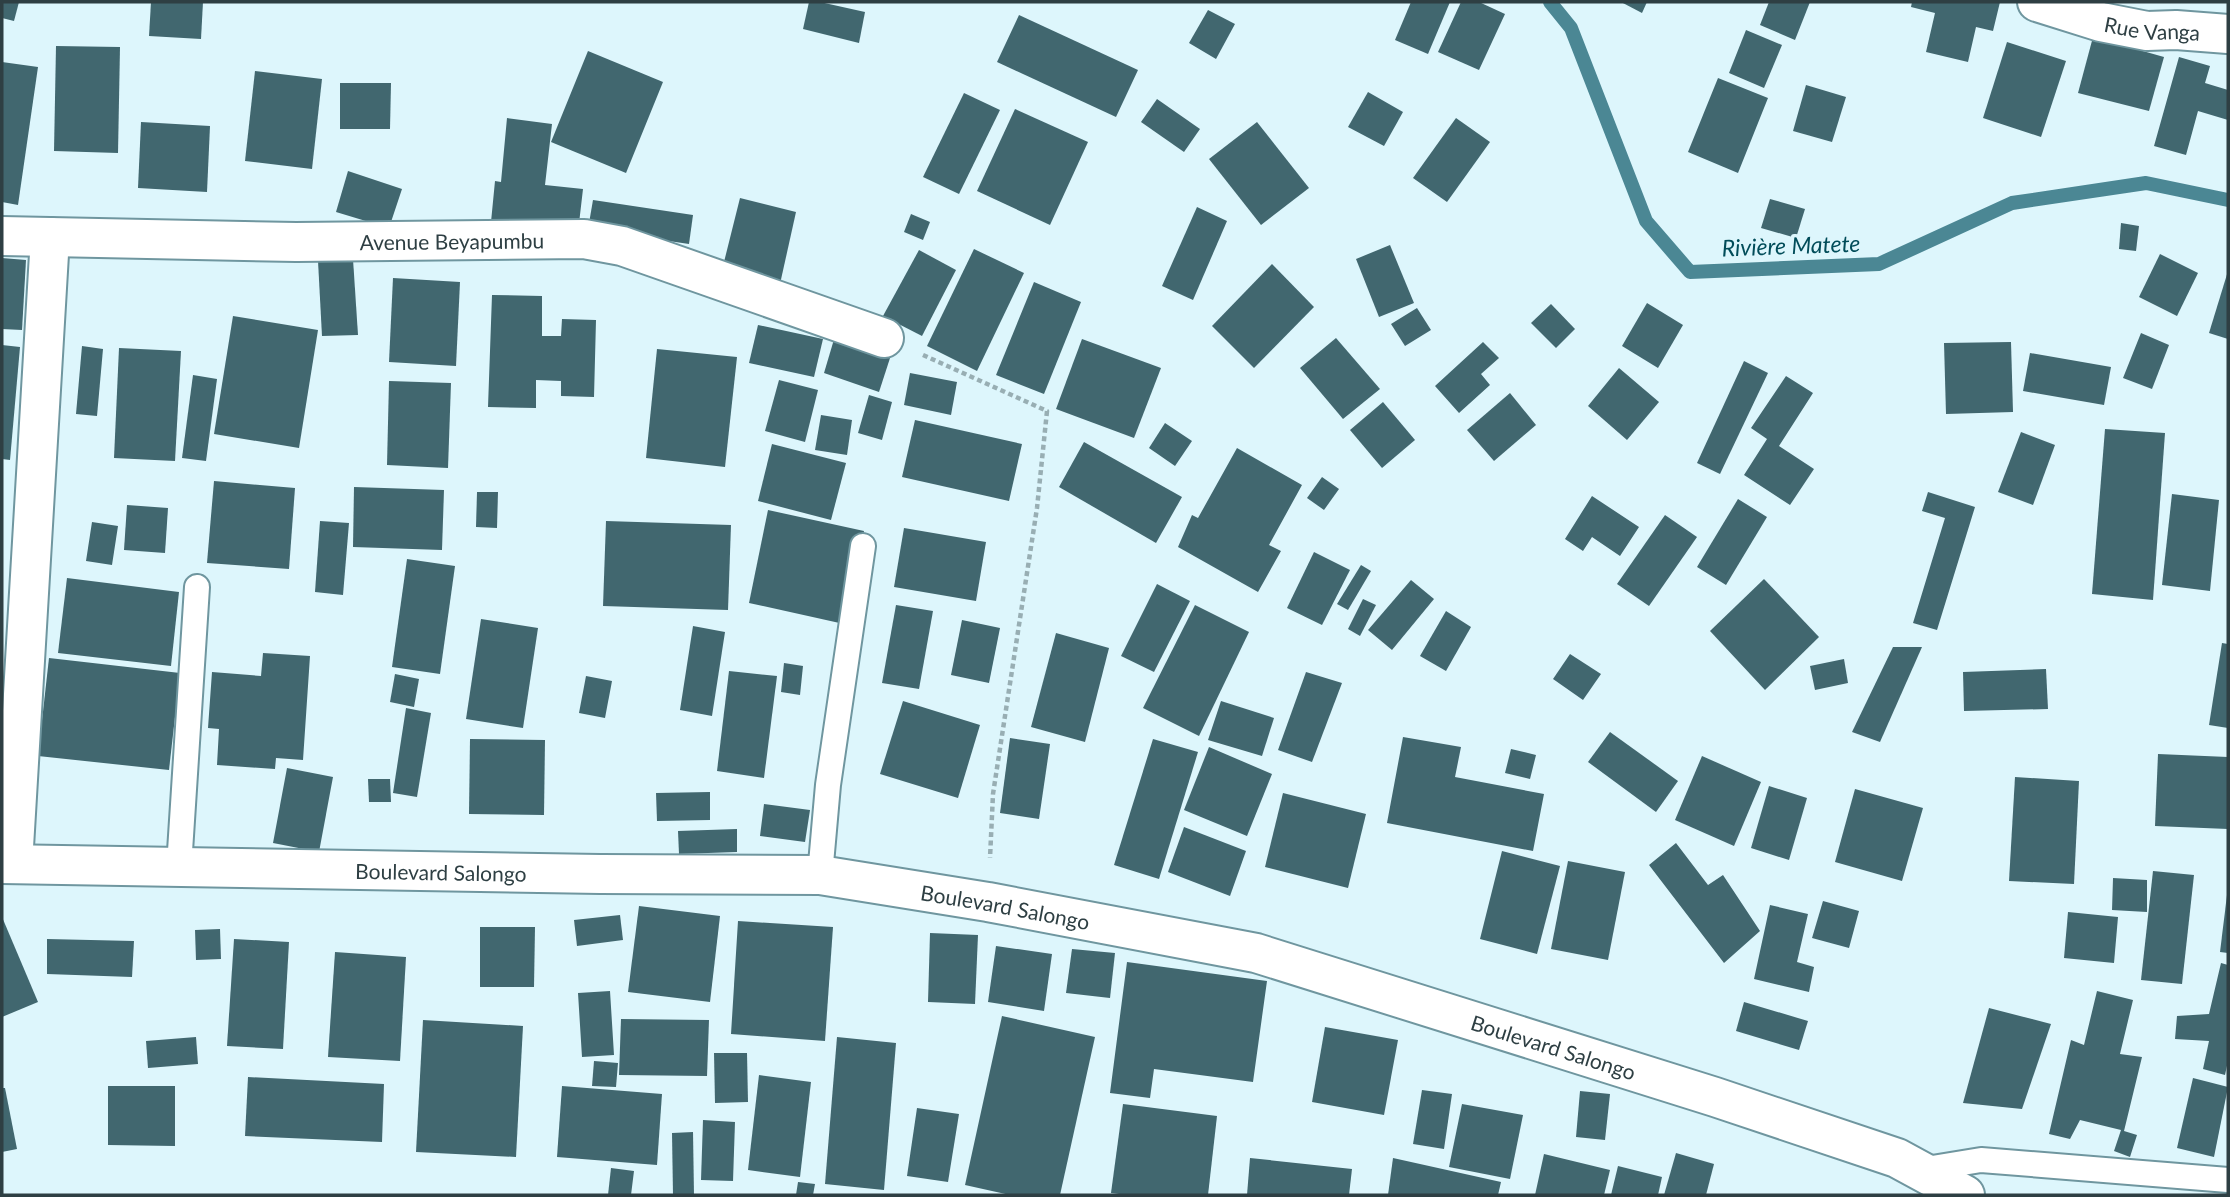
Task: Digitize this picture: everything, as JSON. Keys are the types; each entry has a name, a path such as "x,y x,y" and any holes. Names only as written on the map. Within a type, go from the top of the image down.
{"street":[{"name":"Rue Vanga","path":"2037,2 2101,22 2147,31 2228,34"},
{"name":"Avenue Beyapumbu","path":"2,236 296,242 584,239 622,246 884,338"},
{"path":"7,864 50,237"},
{"name":"Boulevard Salongo","path":"7,864 820,875 988,902 1256,953 1715,1097 1897,1158 1965,1195"}],"lane":[{"path":"820,875 828,785 863,546"},
{"path":"179,867 197,587"},
{"path":"1920,1170 1981,1160 2228,1180"}],"path":[{"path":"884,338 1047,411 1037,508 993,794 988,902"}],"building":[{"path":"2,2 19,2 14,21 2,18"},
{"path":"151,2 203,2 201,39 149,36"},
{"path":"809,2 865,12 859,43 803,29"},
{"path":"1411,2 1450,2 1428,54 1395,40"},
{"path":"1461,2 1479,2 1505,14 1479,70 1438,52"},
{"path":"1621,2 1647,2 1642,13"},
{"path":"1769,2 1810,2 1795,40 1760,25"},
{"path":"1912,2 2000,2 1993,31 1976,27 1968,62 1926,52 1935,13 1911,7"},
{"path":"1208,10 1235,24 1216,59 1189,43"},
{"path":"1019,15 1138,70 1116,117 997,62"},
{"path":"1746,30 1782,45 1764,88 1729,73"},
{"path":"2093,37 2164,57 2149,111 2078,93"},
{"path":"2007,42 2066,61 2041,137 1983,118"},
{"path":"56,46 120,47 118,153 54,151"},
{"path":"588,51 663,82 626,173 551,142"},
{"path":"2179,57 2210,66 2205,83 2228,90 2228,120 2198,111 2186,155 2154,146"},
{"path":"2,62 38,67 18,205 2,202"},
{"path":"255,71 322,79 312,169 245,161"},
{"path":"1718,78 1768,98 1738,173 1688,152"},
{"path":"340,83 391,83 390,129 340,129"},
{"path":"1806,85 1846,97 1832,142 1793,131"},
{"path":"1368,92 1403,112 1384,146 1348,127"},
{"path":"964,93 1000,110 959,194 923,177"},
{"path":"1157,99 1200,129 1184,152 1141,122"},
{"path":"1015,109 1088,142 1050,225 977,191"},
{"path":"507,118 552,124 545,185 583,189 578,232 491,222 495,181 501,182"},
{"path":"1456,118 1490,142 1447,202 1413,178"},
{"path":"141,122 210,126 207,192 138,188"},
{"path":"1257,122 1309,188 1261,225 1209,159"},
{"path":"348,171 402,189 389,228 336,212"},
{"path":"740,198 796,212 780,284 722,270"},
{"path":"1770,199 1805,209 1796,238 1761,228"},
{"path":"593,200 693,215 689,244 588,229"},
{"path":"1197,207 1227,221 1193,300 1162,286"},
{"path":"911,214 930,222 923,240 904,232"},
{"path":"2121,223 2139,226 2136,251 2119,249"},
{"path":"1390,245 1414,303 1379,317 1356,259"},
{"path":"974,249 1024,273 977,371 927,346"},
{"path":"919,250 956,270 922,336 883,316"},
{"path":"2160,254 2198,273 2177,316 2139,297"},
{"path":"2,258 26,260 22,330 2,329"},
{"path":"353,259 358,335 322,336 318,261"},
{"path":"1272,264 1314,307 1254,368 1212,326"},
{"path":"2228,271 2228,339 2209,333"},
{"path":"393,278 460,282 456,366 389,362"},
{"path":"1034,282 1081,302 1044,394 996,375"},
{"path":"492,295 542,296 542,336 561,336 562,319 596,320 594,397 561,396 561,381 536,380 536,408 488,407"},
{"path":"1647,303 1683,325 1658,368 1622,346"},
{"path":"1551,304 1575,329 1556,348 1531,323"},
{"path":"1417,308 1431,330 1405,346 1391,324"},
{"path":"233,316 318,330 299,448 214,434"},
{"path":"758,325 823,339 814,377 749,363"},
{"path":"2141,333 2169,345 2152,389 2123,378"},
{"path":"835,336 891,355 879,392 824,373"},
{"path":"1336,338 1380,389 1343,419 1300,368"},
{"path":"1082,339 1161,368 1134,438 1056,409"},
{"path":"1483,342 1499,358 1481,374 1490,385 1459,413 1435,386"},
{"path":"2011,342 2013,412 1946,414 1944,343"},
{"path":"2,345 20,347 10,460 2,459"},
{"path":"82,346 103,349 97,416 76,414"},
{"path":"119,348 181,351 175,461 114,458"},
{"path":"657,349 737,357 725,467 646,458"},
{"path":"2030,353 2111,367 2104,405 2023,391"},
{"path":"1744,361 1768,373 1720,474 1697,463"},
{"path":"1619,368 1659,402 1627,440 1588,406"},
{"path":"910,373 957,382 951,415 904,405"},
{"path":"193,375 217,379 206,461 182,458"},
{"path":"1786,376 1813,393 1779,446 1814,469 1790,505 1744,475 1767,439 1751,428"},
{"path":"779,380 818,390 805,442 765,431"},
{"path":"389,381 451,383 448,468 387,465"},
{"path":"1510,393 1536,425 1494,461 1467,430"},
{"path":"869,395 892,402 882,440 858,433"},
{"path":"1383,402 1415,440 1382,468 1350,430"},
{"path":"821,415 852,420 847,455 815,450"},
{"path":"915,420 1022,444 1009,501 902,477"},
{"path":"1165,423 1192,441 1175,466 1149,448"},
{"path":"2105,429 2165,433 2153,600 2092,594"},
{"path":"2021,432 2055,445 2033,505 1998,492"},
{"path":"1084,442 1182,497 1156,543 1059,487"},
{"path":"772,444 846,463 831,520 758,501"},
{"path":"1237,448 1302,485 1269,545 1281,551 1258,592 1178,547 1192,515 1198,518"},
{"path":"1322,477 1339,489 1324,510 1307,498"},
{"path":"214,481 295,488 289,569 207,563"},
{"path":"354,487 444,490 442,550 353,547"},
{"path":"477,492 498,492 497,528 476,527"},
{"path":"1928,492 1975,507 1937,630 1913,623 1945,518 1922,511"},
{"path":"2172,494 2219,500 2210,591 2162,585"},
{"path":"1592,496 1639,527 1620,556 1592,537 1583,551 1565,539"},
{"path":"1738,499 1767,517 1726,585 1697,567"},
{"path":"127,505 168,508 165,553 124,550"},
{"path":"768,510 864,531 844,624 749,603"},
{"path":"1665,515 1697,537 1649,606 1617,584"},
{"path":"320,521 349,523 343,595 315,592"},
{"path":"606,521 731,525 728,610 603,606"},
{"path":"92,522 118,526 112,565 86,561"},
{"path":"904,528 986,542 976,601 894,587"},
{"path":"1314,552 1350,570 1322,625 1287,608"},
{"path":"407,559 455,566 440,674 392,667"},
{"path":"1361,565 1371,571 1348,610 1337,604"},
{"path":"67,578 179,592 171,666 58,653"},
{"path":"1764,579 1819,637 1765,690 1710,631"},
{"path":"1411,580 1434,599 1392,650 1368,630"},
{"path":"1157,584 1190,601 1154,672 1121,656"},
{"path":"1363,599 1376,605 1360,636 1348,629"},
{"path":"896,605 933,611 919,689 882,683"},
{"path":"1195,605 1249,632 1199,736 1143,708"},
{"path":"1446,611 1471,627 1446,671 1420,656"},
{"path":"481,619 538,628 523,728 466,719"},
{"path":"962,620 1000,628 989,683 951,675"},
{"path":"693,626 725,632 712,716 680,710"},
{"path":"1056,633 1109,648 1085,742 1031,727"},
{"path":"2222,643 2228,644 2228,728 2209,725"},
{"path":"1893,647 1922,647 1880,742 1852,732"},
{"path":"263,653 310,656 303,760 276,758 275,769 217,765 219,729 208,728 212,672 261,676"},
{"path":"1570,654 1601,674 1583,700 1553,679"},
{"path":"49,658 180,673 169,770 38,756"},
{"path":"1844,659 1848,683 1815,690 1810,666"},
{"path":"784,663 803,666 800,695 781,692"},
{"path":"2046,669 2048,709 1964,711 1963,672"},
{"path":"729,671 777,676 764,778 717,771"},
{"path":"1306,672 1342,683 1312,762 1278,750"},
{"path":"395,674 419,679 414,707 390,702"},
{"path":"586,676 612,681 605,718 579,713"},
{"path":"903,701 980,725 958,798 880,774"},
{"path":"1221,701 1274,718 1262,756 1208,740"},
{"path":"406,708 431,713 417,797 393,793"},
{"path":"1610,732 1678,781 1656,812 1588,762"},
{"path":"1403,737 1461,747 1455,777 1544,794 1533,851 1387,823"},
{"path":"1010,738 1050,744 1039,819 1000,813"},
{"path":"470,739 545,740 544,815 469,814"},
{"path":"1153,739 1198,752 1159,879 1114,865"},
{"path":"1209,747 1272,774 1247,836 1184,810"},
{"path":"1511,749 1536,755 1530,779 1505,773"},
{"path":"2158,754 2228,757 2228,829 2155,826"},
{"path":"1702,756 1761,782 1734,846 1675,820"},
{"path":"287,768 333,777 319,852 273,843"},
{"path":"2015,777 2079,781 2074,884 2009,881"},
{"path":"368,779 390,779 391,802 369,802"},
{"path":"1769,786 1807,798 1789,860 1751,848"},
{"path":"1855,789 1923,808 1902,881 1835,862"},
{"path":"710,792 710,820 657,821 656,793"},
{"path":"1283,793 1366,814 1348,888 1265,867"},
{"path":"764,804 810,810 805,842 760,836"},
{"path":"1184,827 1246,851 1230,896 1168,872"},
{"path":"737,829 737,852 679,854 678,831"},
{"path":"1676,843 1708,885 1723,875 1760,931 1724,963 1649,865"},
{"path":"1502,851 1560,866 1537,954 1480,939"},
{"path":"1568,861 1625,872 1608,960 1551,949"},
{"path":"2153,871 2194,875 2182,984 2141,980"},
{"path":"2113,878 2147,880 2147,912 2112,910"},
{"path":"2228,895 2228,953 2220,952"},
{"path":"1823,901 1859,911 1849,948 1812,938"},
{"path":"1770,905 1808,914 1797,962 1814,967 1809,992 1754,979"},
{"path":"639,906 720,916 710,1002 628,992"},
{"path":"2068,912 2118,917 2114,963 2064,958"},
{"path":"620,915 623,940 577,946 574,920"},
{"path":"2,917 38,1002 2,1017"},
{"path":"738,921 833,927 825,1041 731,1034"},
{"path":"480,927 535,927 534,987 480,987"},
{"path":"220,929 221,959 196,960 195,930"},
{"path":"930,933 978,935 975,1004 928,1002"},
{"path":"47,939 134,941 132,977 47,974"},
{"path":"234,939 289,942 283,1049 227,1046"},
{"path":"996,946 1052,954 1044,1011 988,1002"},
{"path":"1072,949 1115,953 1110,998 1066,993"},
{"path":"335,952 406,957 400,1061 328,1057"},
{"path":"1127,962 1267,981 1253,1082 1154,1069 1150,1098 1110,1093"},
{"path":"2221,963 2228,965 2228,1061 2225,1075 2203,1069 2209,1041 2175,1039 2177,1016 2209,1014"},
{"path":"610,991 614,1055 582,1057 578,993"},
{"path":"2097,991 2133,1000 2120,1054 2142,1057 2124,1131 2137,1135 2130,1157 2114,1151 2121,1130 2080,1120 2070,1139 2049,1134 2071,1040 2084,1045"},
{"path":"1744,1002 1808,1021 1799,1050 1736,1031"},
{"path":"1989,1008 2051,1024 2022,1109 1963,1103"},
{"path":"1002,1016 1095,1037 1060,1195 1010,1195 965,1185"},
{"path":"621,1019 709,1020 707,1076 619,1075"},
{"path":"423,1020 523,1026 516,1157 416,1152"},
{"path":"1325,1027 1398,1040 1384,1115 1312,1102"},
{"path":"196,1037 198,1064 148,1068 146,1041"},
{"path":"837,1037 896,1043 884,1190 825,1184"},
{"path":"714,1053 747,1053 748,1102 715,1103"},
{"path":"594,1061 618,1063 616,1087 592,1086"},
{"path":"759,1075 811,1082 800,1177 748,1170"},
{"path":"248,1077 384,1084 382,1142 245,1136"},
{"path":"2193,1078 2228,1087 2214,1157 2177,1148"},
{"path":"108,1086 175,1086 175,1146 108,1145"},
{"path":"562,1086 662,1094 657,1165 557,1157"},
{"path":"2,1088 5,1088 17,1149 2,1152"},
{"path":"1422,1090 1452,1094 1444,1149 1413,1144"},
{"path":"1580,1091 1610,1094 1605,1140 1576,1137"},
{"path":"1123,1104 1217,1116 1208,1195 1111,1193"},
{"path":"1462,1104 1523,1115 1510,1179 1449,1167"},
{"path":"917,1108 959,1114 948,1182 907,1176"},
{"path":"703,1120 735,1122 733,1181 701,1180"},
{"path":"693,1132 694,1195 673,1195 672,1133"},
{"path":"1676,1153 1714,1164 1706,1195 1664,1195"},
{"path":"1544,1154 1610,1170 1604,1195 1535,1195"},
{"path":"1250,1158 1352,1169 1349,1195 1247,1195"},
{"path":"1393,1158 1501,1182 1498,1195 1388,1195"},
{"path":"1618,1166 1662,1177 1658,1195 1611,1195"},
{"path":"611,1168 634,1171 631,1195 608,1195"},
{"path":"798,1182 815,1184 813,1195 796,1195"}],"waterway":[{"name":"Rivière Matete","path":"1550,2 1571,28 1646,221 1690,272 1879,264 2012,203 2146,183 2228,200"}]}
